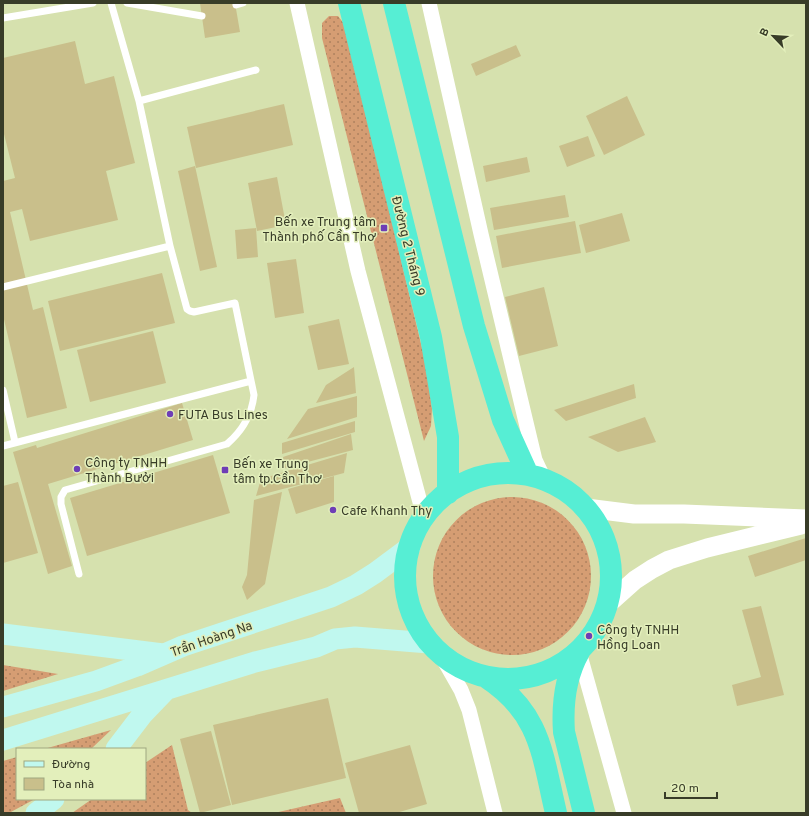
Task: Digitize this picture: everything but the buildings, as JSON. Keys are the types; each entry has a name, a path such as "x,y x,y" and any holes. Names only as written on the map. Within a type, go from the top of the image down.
{"highway":[{"name":"Đường 2 Tháng 9","path":"348,3 431,337 448,438 448,493"},
{"path":"394,3 474,326 503,420 536,477"},
{"path":"580,652 553,669 537,675 520,679 503,680 486,677 465,670 455,665 435,649 420,629 412,614 407,597 405,580 406,564 416,531 424,517 435,504 462,484 478,478 506,473 536,477 560,486 574,496 586,508 596,522 604,538 609,554 611,571 607,605 601,621 580,652 568,677 563,705 564,732 584,813"},
{"path":"486,677 509,694 533,726 538,738 556,813"}],"main road":[{"name":"Trần Hoàng Na","path":"3,707 96,681 137,666 183,646 331,597 375,574 410,547"},
{"path":"3,634 164,654"},
{"path":"9,738 255,662 316,646 335,639 355,637 435,649"},
{"path":"117,748 142,715 167,689"},
{"path":"36,813 53,800"}],"street":[{"path":"297,3 358,271 424,517"},
{"path":"429,3 477,219 535,460 536,477"},
{"path":"586,508 634,514 684,514 806,519"},
{"path":"607,605 635,580 669,560 694,551 806,524"},
{"path":"435,649 461,690 469,710 495,813"},
{"path":"580,652 624,813"}],"lane":[{"path":"3,18 93,3"},
{"path":"79,574 61,504 61,497 65,490 227,444 234,438 243,425 252,407 254,394 235,303 194,312 190,312 187,309 170,246 139,101 111,3"},
{"path":"127,3 202,16"},
{"path":"236,5 243,3"},
{"path":"139,101 256,70"},
{"path":"3,287 170,246"},
{"path":"3,446 252,381"},
{"path":"3,390 16,442"}],"shaded area":[{"path":"329,16 338,16 345,25 427,369 432,409 431,426 424,441 322,38 322,23"},
{"path":"504,497 520,497 535,500 549,506 568,520 578,532 588,553 591,576 588,599 578,620 568,632 556,642 535,652 520,655 504,655 489,652 468,642 456,632 446,620 436,599 433,584 433,568 436,553 446,532 456,520 468,510 489,500"},
{"path":"3,665 58,674 3,691"},
{"path":"111,730 92,748 48,748"},
{"path":"172,745 188,810 192,813 72,813 91,800 146,800 146,762"},
{"path":"16,757 16,800 33,800 9,813 3,813 3,761"},
{"path":"340,798 346,813 274,813"}],"place":[{"name":"Bến xe Trung tâm Thành phố Cần Thơ","path":"384,228"},
{"name":"FUTA Bus Lines","path":"170,414"},
{"name":"Công ty TNHH Thành Bưởi","path":"77,469"},
{"name":"Bến xe Trung tâm tp.Cần Thơ","path":"225,470"},
{"name":"Cafe Khanh Thy","path":"333,510"},
{"name":"Công ty TNHH Hồng Loan","path":"589,636"}]}
